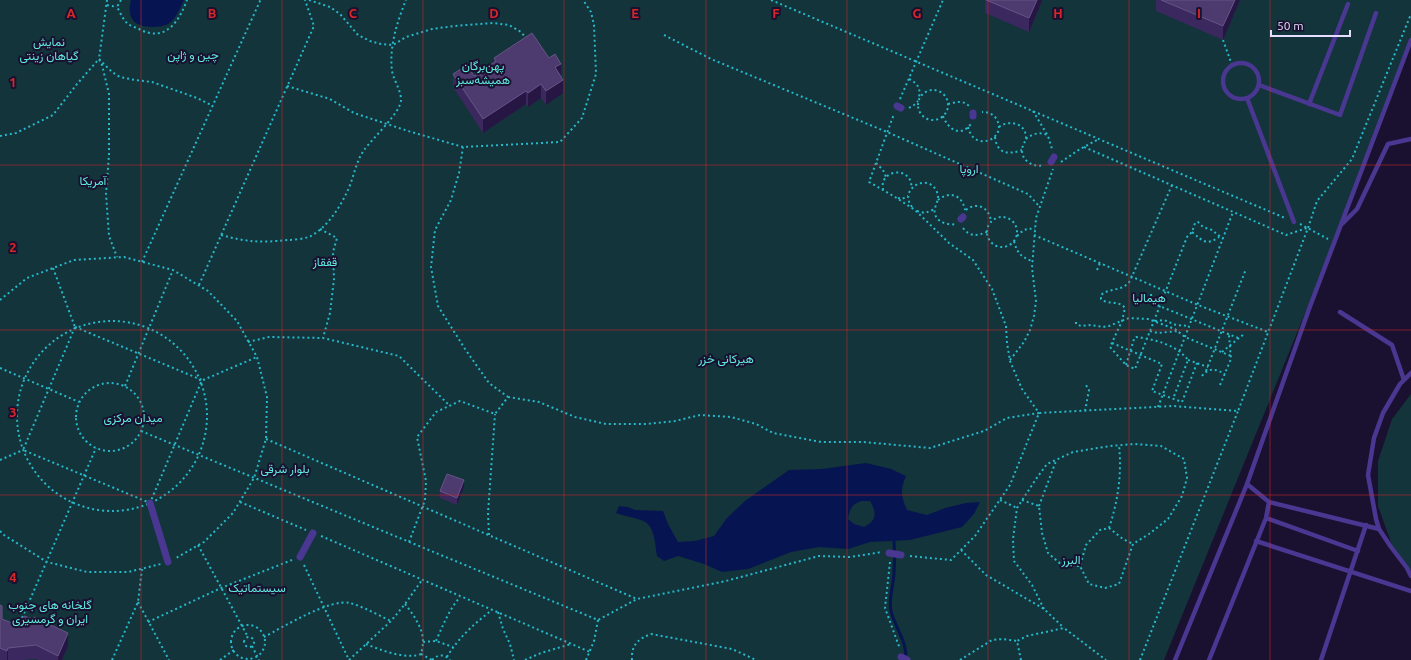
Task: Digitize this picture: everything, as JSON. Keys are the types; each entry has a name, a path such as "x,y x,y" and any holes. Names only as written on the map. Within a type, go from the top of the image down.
{"street":[{"path":"150,503 168,562"},
{"path":"300,557 313,533"},
{"path":"889,553 900,554"}],"lane":[{"path":"1309,104 1348,4"},
{"path":"1258,85 1340,115 1376,13"},
{"path":"1175,660 1247,484 1308,309 1411,40"},
{"path":"1244,63 1254,68 1258,73 1259,79 1256,91 1247,98 1241,99 1230,96 1223,86 1224,74 1232,65 1244,63"},
{"path":"1247,98 1294,222"},
{"path":"1340,227 1357,209 1388,144 1411,139"},
{"path":"1340,312 1392,345 1404,380"},
{"path":"1411,373 1400,384 1383,413 1374,438 1368,475 1379,529 1411,576"},
{"path":"1247,484 1269,502 1379,529"},
{"path":"1209,660 1266,518 1269,502"},
{"path":"1266,518 1358,551"},
{"path":"1321,660 1366,525"},
{"path":"1256,541 1411,591"}],"path":[{"path":"107,0 99,59 102,65 109,94 109,155 106,194 109,236 117,257"},
{"path":"117,7 121,0"},
{"path":"106,5 117,7 127,23 146,33 160,33 175,24 187,0"},
{"path":"142,262 260,1 263,0"},
{"path":"199,285 314,26 305,0"},
{"path":"308,0 330,7 340,14 358,35 370,41 381,44 393,45 406,37 432,29 494,23 509,25 521,32 529,41"},
{"path":"221,236 241,241 261,243 310,236 320,229 342,203 358,158 397,112 401,100 392,70 392,58 393,45 398,23 406,0"},
{"path":"287,86 330,99 354,113 463,147 560,142 582,118 596,74 594,25 591,12 583,0"},
{"path":"772,0 1308,228 1334,242"},
{"path":"935,209 924,213 915,210 869,182 887,132 900,107 909,79 943,0"},
{"path":"1140,660 1238,411 1317,201 1352,159 1411,14"},
{"path":"664,36 712,59 887,132 1028,194 1040,206"},
{"path":"1223,40 1232,65"},
{"path":"99,59 112,72 120,77 152,82 197,98 213,106"},
{"path":"0,136 16,133 53,115 99,59"},
{"path":"900,107 910,107 917,102 919,98 926,91 936,90 944,95 948,104 948,109 943,116 933,120 924,117 918,108 919,98 920,94 917,84 909,79"},
{"path":"943,116 946,124 954,130 964,130 968,127 976,140 986,142 995,137 998,132 998,122 992,114 983,112 973,114 968,105 959,101 948,104"},
{"path":"1010,360 1024,342 1030,330 1034,316 1036,301 1033,286 1033,261 1036,218 1053,162 1048,136 1033,111"},
{"path":"999,127 1008,123 1018,124 1024,132 1025,140 1022,150 1023,155 1030,164 1041,166 1069,156 1099,139"},
{"path":"1025,140 1029,136 1039,133 1048,136"},
{"path":"995,137 997,146 1005,152 1010,153 1022,150"},
{"path":"463,147 459,173 451,200 435,230 431,267 438,306 465,349 489,383 508,397 539,402 575,417 606,424 647,424 675,421 700,415 731,417 756,424 773,434 814,441 863,442 930,448 984,431 1007,418 1039,413 1172,406 1238,411"},
{"path":"1084,147 1286,235 1308,228"},
{"path":"876,163 883,170 886,177"},
{"path":"884,190 883,183 886,177 900,172 908,176 911,181 912,188"},
{"path":"895,197 902,199 908,196 912,188 920,183 930,184 937,191 938,200 935,209 938,218 945,224 955,224 962,218 963,228 970,234 975,235 987,232"},
{"path":"1172,186 1130,281 1123,288 1108,290 1102,295 1101,298 1103,301 1124,305 1126,308 1110,347 1126,365 1135,369 1187,238 1192,232 1195,224 1198,222 1203,227 1212,230 1223,239"},
{"path":"938,200 946,195 956,196 963,203 965,210 978,206 987,210 990,215 990,222 987,232 988,238 995,245 1005,247 1014,241 1017,236 1027,228 1035,229"},
{"path":"908,196 910,204 915,210 949,243 973,260 992,288 1006,326 1010,360 1022,389 1039,413"},
{"path":"1158,407 1233,212"},
{"path":"990,222 1000,217 1010,218 1016,226 1017,236"},
{"path":"320,229 337,238 332,252 334,279 330,313 324,338"},
{"path":"1192,232 1202,241 1207,242 1212,242 1219,236"},
{"path":"1034,235 1198,305 1268,332"},
{"path":"1014,241 1018,253 1033,261"},
{"path":"0,300 27,278 74,260 124,257 173,270 208,291 237,321 257,357 266,397 266,438 254,478 240,502 233,513 204,542 168,562 128,572 86,572 47,562 0,531"},
{"path":"1097,270 1100,263"},
{"path":"0,460 22,450 74,327 53,268"},
{"path":"1202,376 1208,367 1246,269"},
{"path":"125,386 173,270"},
{"path":"1151,294 1152,303 1238,338"},
{"path":"1076,322 1076,324 1081,326 1091,325 1103,327 1129,318 1136,317 1148,319 1174,329 1185,337 1231,356"},
{"path":"120,320 149,328 175,344 194,367 202,380 205,396 207,426 199,455 182,480 150,503 131,509 101,511 72,503 48,487 29,464 22,450 18,436 16,407 23,378 39,353 62,334 74,327 90,322 120,320"},
{"path":"1154,321 1164,320 1176,325 1189,326"},
{"path":"1174,329 1176,325"},
{"path":"74,327 202,380"},
{"path":"1150,331 1158,333 1178,331"},
{"path":"1220,385 1231,359 1228,334"},
{"path":"1222,352 1244,334"},
{"path":"248,342 269,337 324,338 399,356 450,406"},
{"path":"1126,365 1130,350 1136,337 1147,338 1180,351 1188,360 1208,367"},
{"path":"1112,343 1162,364 1152,391 1182,402 1198,363"},
{"path":"150,503 202,380 257,357"},
{"path":"1174,399 1188,360"},
{"path":"0,368 79,402"},
{"path":"1206,371 1212,369 1225,374"},
{"path":"104,383 115,383 125,386 134,392 141,400 144,410 142,431 136,440 122,448 106,451 96,448 87,442 80,433 76,412 79,402 85,393 94,386 104,383"},
{"path":"1085,411 1090,390 1086,385"},
{"path":"489,535 488,513 496,414 508,397"},
{"path":"409,542 425,500 426,481 417,437 436,412 460,401 496,414"},
{"path":"900,554 951,560 975,536 1010,485 1039,413"},
{"path":"142,431 598,620"},
{"path":"266,438 637,599"},
{"path":"1044,609 1032,585 1014,561 1013,539 1017,508 1047,464 1073,452 1134,444 1161,446 1184,460 1187,478 1182,496 1168,519 1133,544 1119,584 1105,588 1088,584 1080,566 1086,545 1100,530 1109,528"},
{"path":"1109,528 1118,491 1121,464 1119,445"},
{"path":"22,618 96,448"},
{"path":"22,450 150,503"},
{"path":"1056,460 1039,506 1042,533 1048,553 1063,566 1080,566"},
{"path":"1000,500 1017,508"},
{"path":"1022,500 1039,506"},
{"path":"240,502 590,652"},
{"path":"1109,528 1123,539 1133,544"},
{"path":"198,545 242,627 248,637 254,639 254,644 252,646 259,660"},
{"path":"961,550 986,576 1044,609 1064,628 1106,660"},
{"path":"598,620 637,599 726,581 819,556 850,557 881,552 889,553 890,569 886,608 891,628 904,658"},
{"path":"148,622 221,588 300,557 349,660 391,621 422,580"},
{"path":"112,660 138,602 142,569"},
{"path":"436,641 449,614 461,596"},
{"path":"138,602 169,660"},
{"path":"264,637 323,607 343,602 349,603 391,621"},
{"path":"366,644 389,653 411,659 421,654 424,642 421,629 412,611 405,604"},
{"path":"447,656 452,646 492,610"},
{"path":"498,612 503,629 510,644 514,660"},
{"path":"586,660 594,641 598,620"},
{"path":"252,626 257,628 264,637 264,648 262,653 257,656 247,659 237,654 234,650 232,640 237,630 242,627 252,626"},
{"path":"960,660 992,640 1003,639 1017,641 1027,636 1064,628"},
{"path":"632,660 632,652 639,638 651,634 732,649 756,660"},
{"path":"248,637 244,641 244,644 247,646 252,646"},
{"path":"424,642 436,641 452,646"},
{"path":"1017,641 1021,660"},
{"path":"525,660 541,653 572,644"},
{"path":"220,660 234,650"},
{"path":"421,654 432,660 441,655 447,656 450,660"}],"green space":[{"path":"0,0 1411,0 1411,45 1334,242 1164,660 0,660"},
{"path":"1411,394 1411,571 1393,548 1378,506 1378,461 1392,419"}],"shaded area":[{"path":"131,0 184,0 177,15 171,22 162,26 147,27 133,21 130,12"},
{"path":"866,463 891,469 906,476 902,493 903,501 907,510 927,515 945,508 966,503 980,502 974,514 962,527 910,540 870,542 848,549 819,547 791,552 748,569 722,572 704,564 678,556 664,561 657,556 654,535 646,522 616,513 619,506 628,507 635,510 663,511 678,542 695,541 714,536 727,518 745,501 789,470 822,469","holes":["862,501 870,501 875,513 871,522 864,527 854,524 848,519 854,505"]}],"building":[{"path":"986,0 1037,0 1029,18"},
{"path":"1161,0 1235,0 1223,26"},
{"path":"532,33 549,58 555,54 561,64 555,67 563,80 546,91 541,84 528,93 526,91 483,119 453,74 467,65 474,76 496,61 494,58"},
{"path":"447,474 464,480 457,498 440,491"},
{"path":"0,605 2,606 2,619 17,625 24,616 33,619 34,617 68,633 58,656 36,645 8,648 7,651 0,648"}],"waterway":[{"path":"894,541 895,564 890,606 905,648 905,658"}],"park label":[{"name":"نمایش گیاهان زینتی","path":"49,49"},
{"name":"چین و ژاپن","path":"193,55"},
{"name":"پهن‌برگان همیشه‌سبز","path":"483,73"},
{"name":"اروپا","path":"969,169"},
{"name":"آمریکا","path":"93,181"},
{"name":"قفقاز","path":"325,262"},
{"name":"هیمالیا","path":"1149,298"},
{"name":"هیرکانی خزر","path":"726,359"},
{"name":"میدان مرکزی","path":"133,418"},
{"name":"بلوار شرقی","path":"285,469"},
{"name":"البرز","path":"1071,560"},
{"name":"سیستماتیک","path":"257,588"},
{"name":"گلخانه های جنوب ایران و گرمسیری","path":"50,612"}]}
